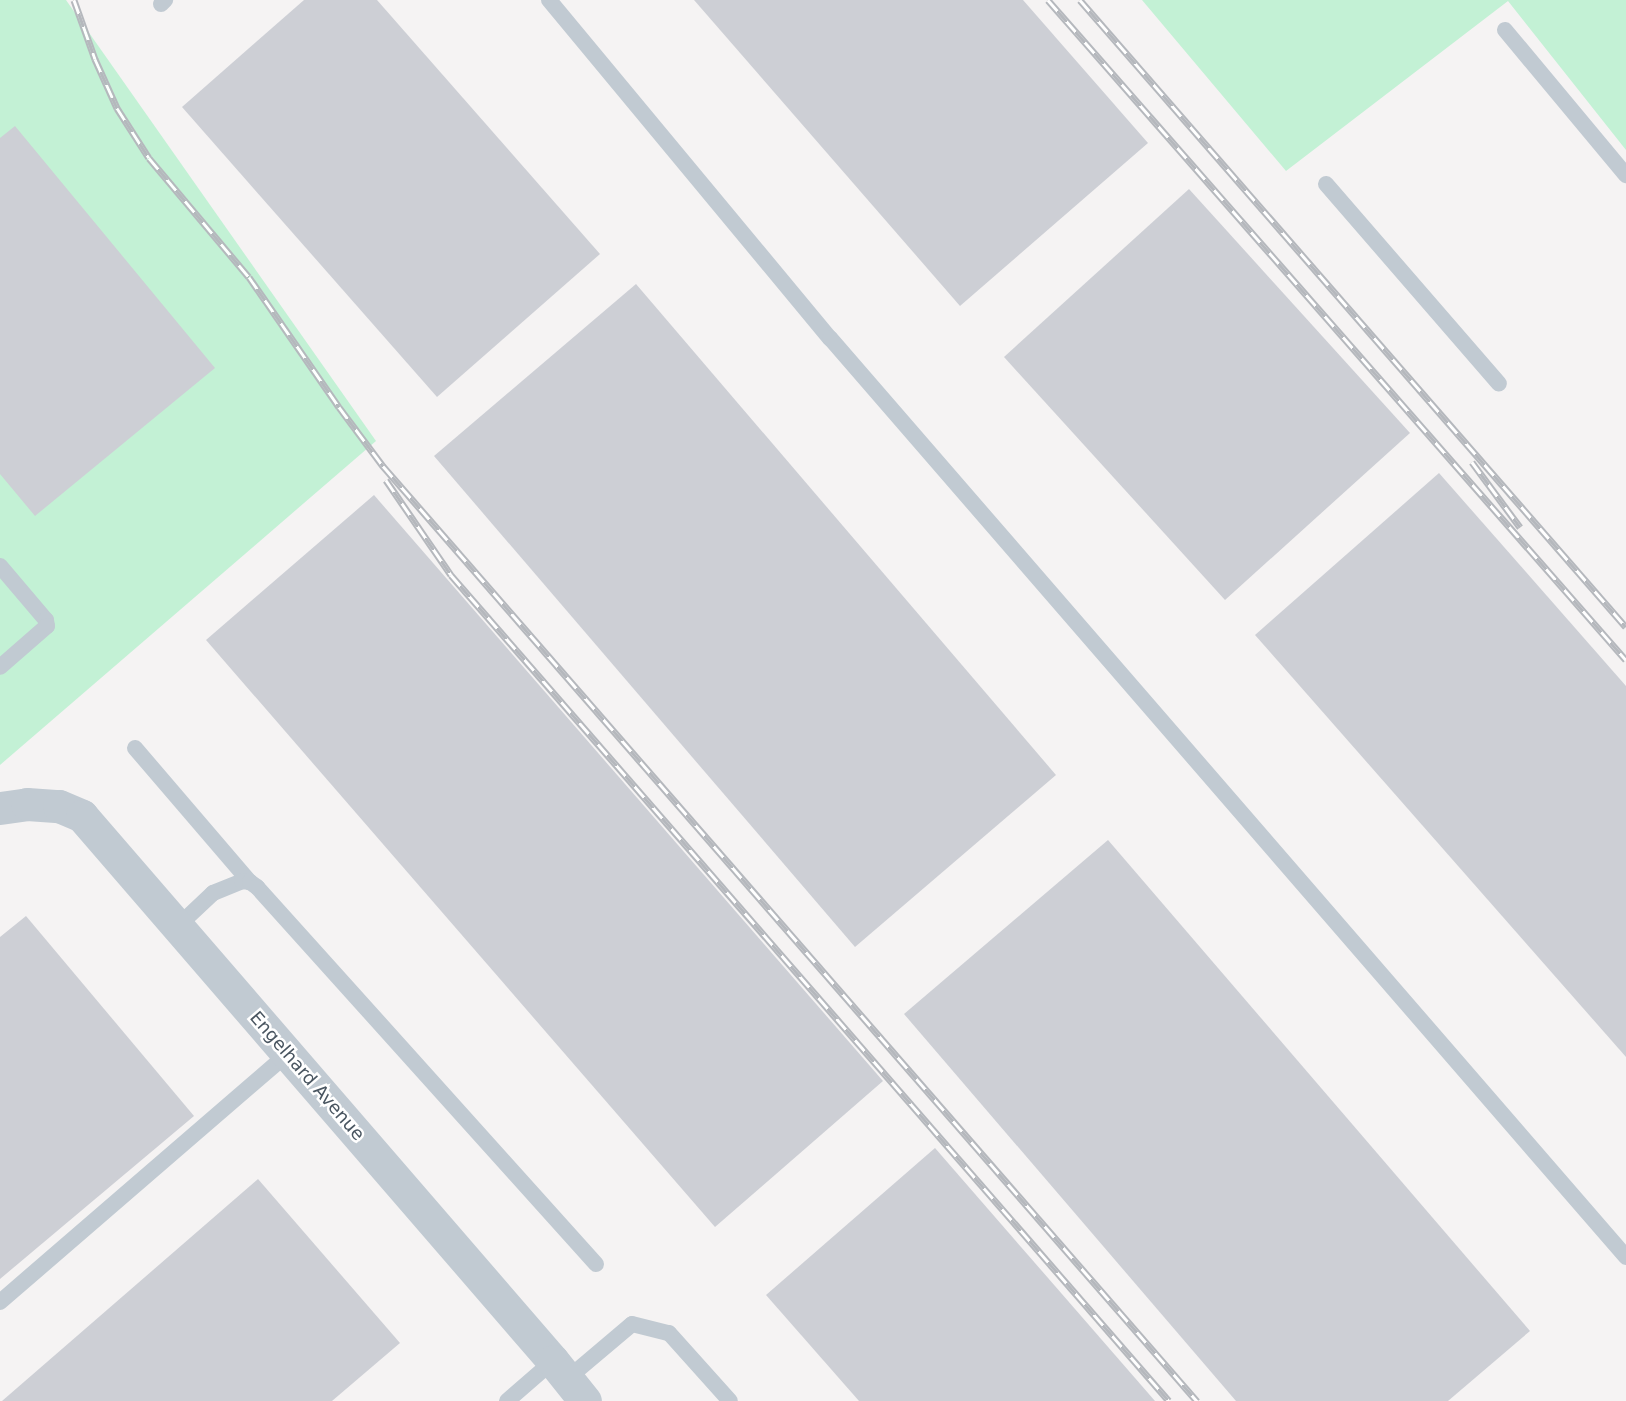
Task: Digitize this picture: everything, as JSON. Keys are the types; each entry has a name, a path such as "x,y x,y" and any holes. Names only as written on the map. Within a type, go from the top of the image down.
{"street":[{"name":"Engelhard Avenue","path":"0,808 27,804 59,806 82,816 569,1380"}],"lane":[{"path":"549,0 830,338 1623,1249"},
{"path":"1505,30 1626,175"},
{"path":"1326,184 1499,384"},
{"path":"0,566 46,620 47,626 0,667"},
{"path":"135,748 250,882 596,1264"},
{"path":"178,926 213,893 242,881 250,882"},
{"path":"0,1302 287,1054"},
{"path":"507,1401 569,1380 632,1324 669,1333 730,1401"}],"green space":[{"path":"0,0 66,0 376,441 0,765"},
{"path":"1142,0 1626,0 1626,150 1508,1 1286,171"}],"building":[{"path":"304,0 377,0 600,254 437,397 182,107"},
{"path":"694,0 1023,0 1148,143 960,306"},
{"path":"15,126 215,368 35,516 0,474 0,138"},
{"path":"1189,189 1410,433 1225,600 1004,357"},
{"path":"636,284 1056,775 855,947 434,456"},
{"path":"1439,473 1626,686 1626,1057 1255,635"},
{"path":"374,495 883,1081 715,1227 206,640"},
{"path":"1108,840 1530,1331 1448,1401 1236,1401 904,1014"},
{"path":"26,916 194,1116 0,1279 0,937"},
{"path":"935,1148 1155,1401 859,1401 766,1295"},
{"path":"258,1179 400,1343 332,1401 2,1401"}],"railway":[{"path":"74,0 95,59 117,108 149,158 249,277 383,466 1197,1401"},
{"path":"1048,0 1626,660"},
{"path":"1080,0 1626,627"},
{"path":"1472,462 1520,527"},
{"path":"386,480 451,575 1169,1401"}]}
